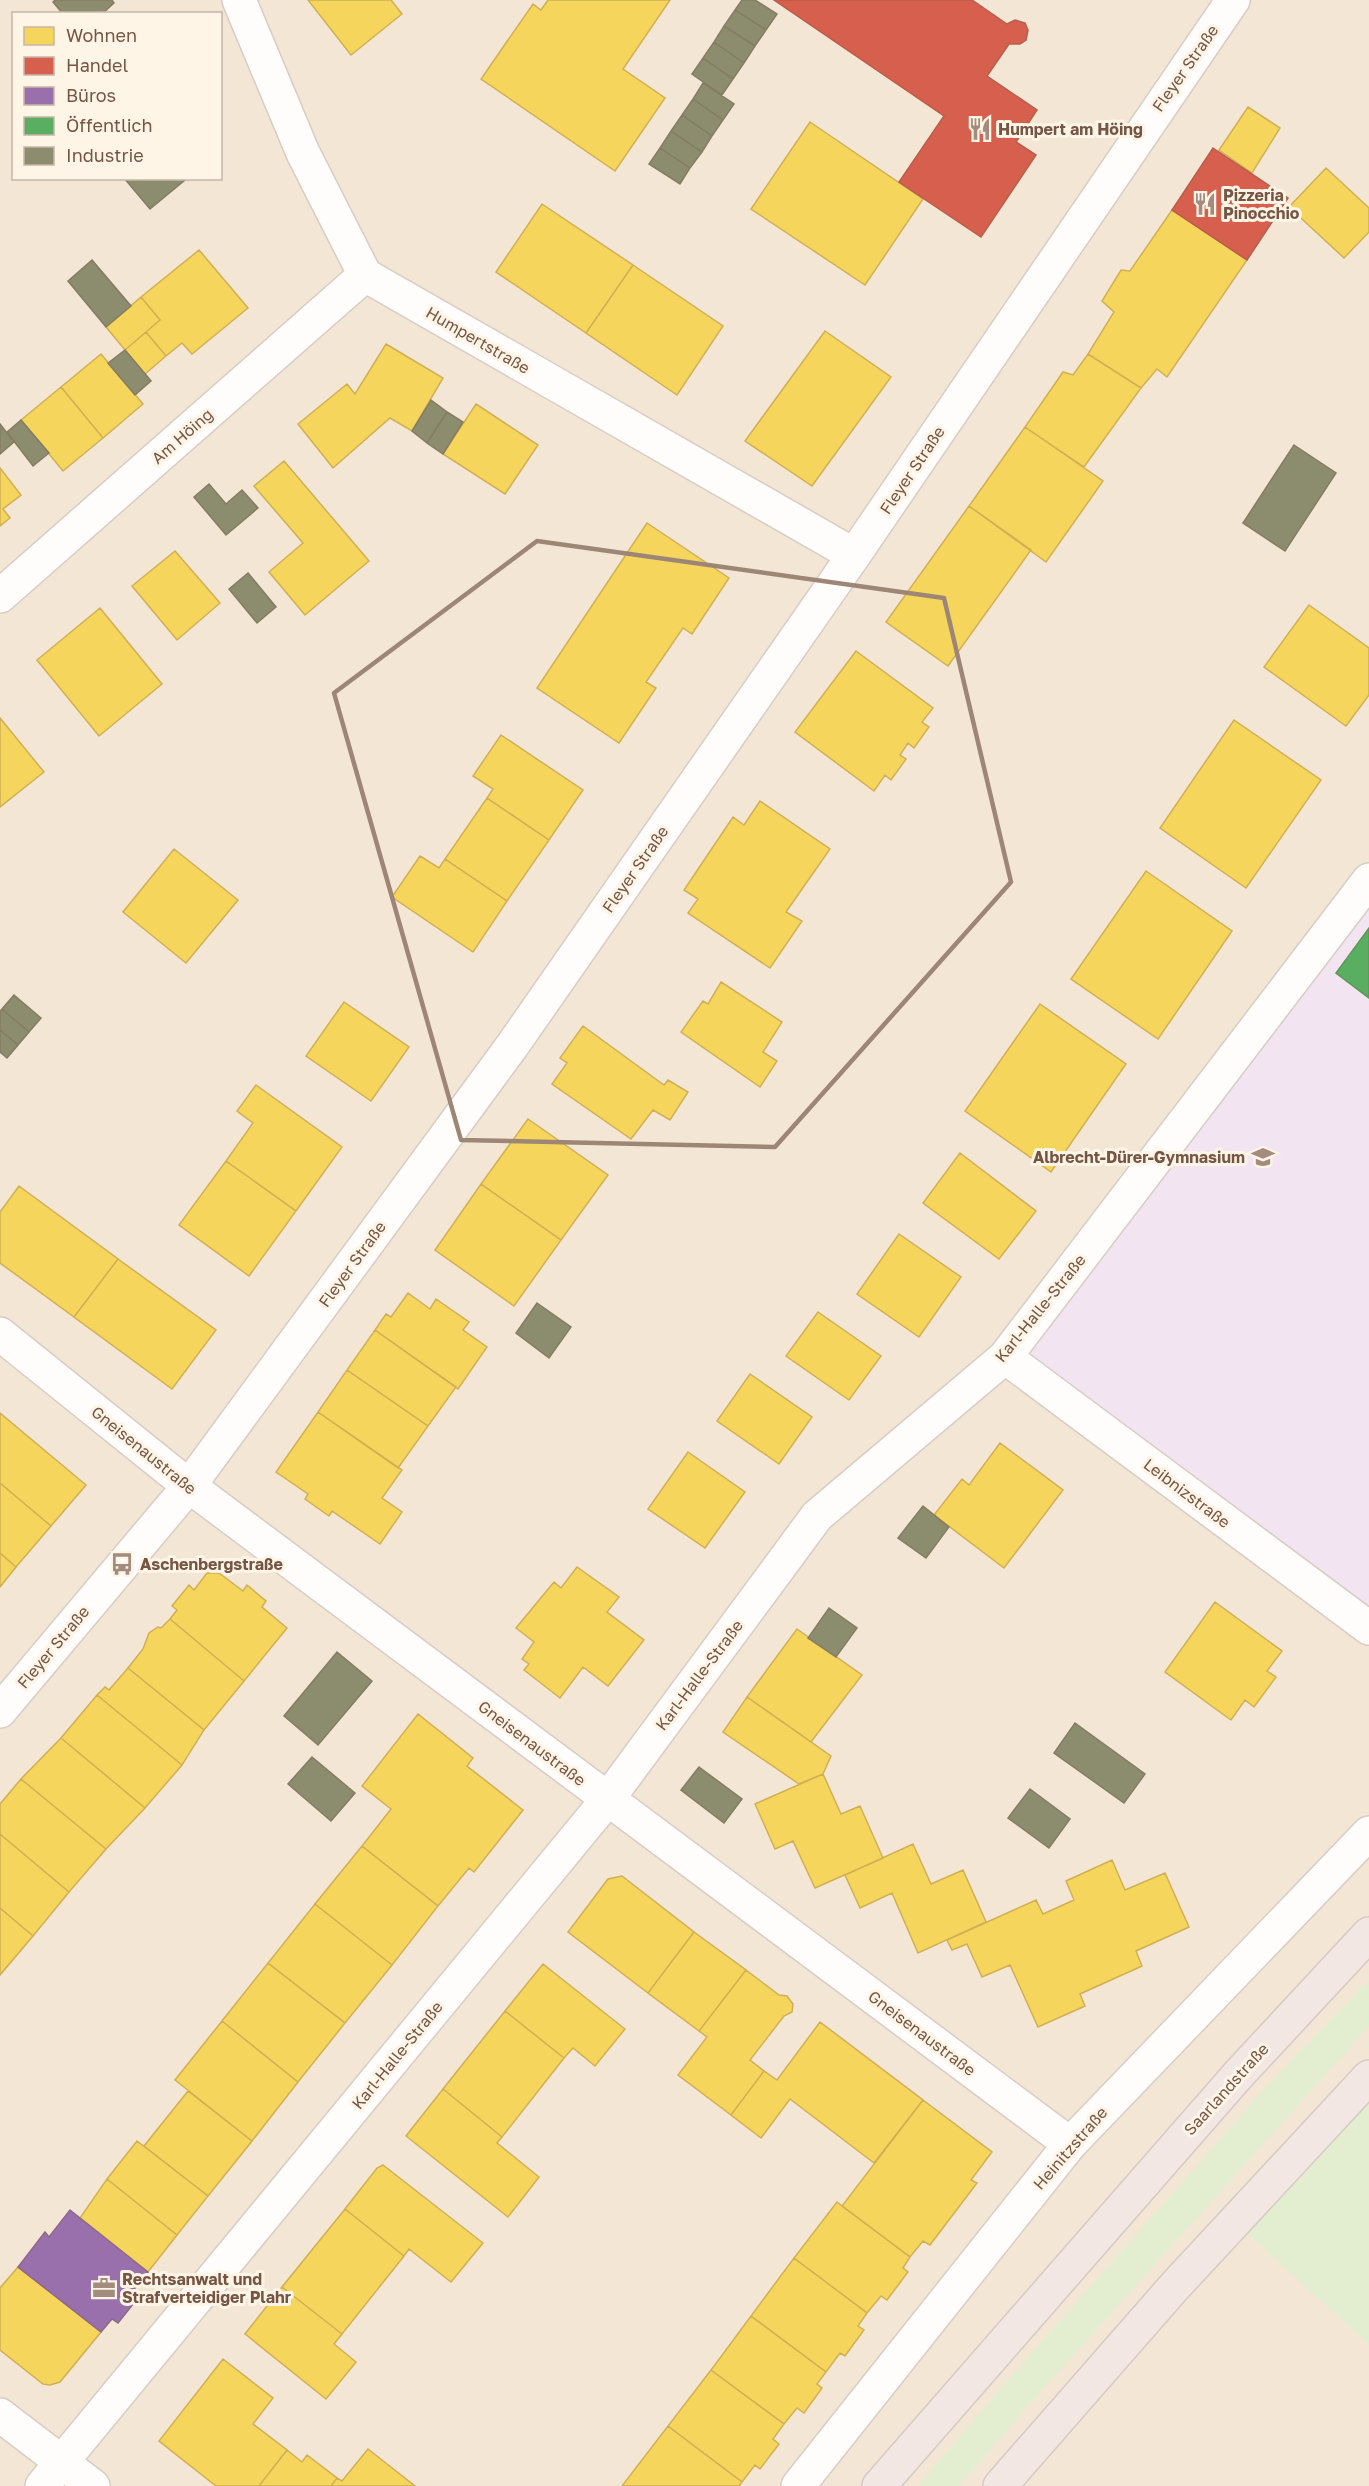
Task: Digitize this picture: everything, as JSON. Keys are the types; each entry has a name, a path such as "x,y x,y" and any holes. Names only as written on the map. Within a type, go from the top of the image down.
{"highway":[{"name":"Saarlandstraße","path":"879,2486 1238,2075 1369,1934"},
{"path":"1000,2486 1175,2286 1369,2077"}],"street":[{"path":"239,0 303,153 364,275"},
{"name":"Fleyer Straße","path":"0,1711 189,1486 512,1046 854,555 1233,0"},
{"name":"Humpertstraße","path":"364,275 854,555"},
{"name":"Am Höing","path":"0,596 364,275"},
{"name":"Karl-Halle-Straße","path":"52,2474 607,1800 817,1516 1005,1357 1369,880"},
{"name":"Gneisenaustraße","path":"0,1334 189,1486 1070,2144"},
{"name":"Leibnizstraße","path":"1005,1357 1369,1628"},
{"name":"Heinitzstraße","path":"798,2486 1070,2144 1369,1833"},
{"path":"0,2415 52,2474 93,2486"}],"highlighted area":[{"path":"537,541 944,598 1011,882 775,1147 461,1140 334,693"}],"shaded area":[{"path":"0,0 1369,0 1369,2486 0,2486"},
{"name":"Albrecht-Dürer-Gymnasium","path":"1369,880 1369,1628 1005,1357"}],"green space":[{"path":"1369,1980 1369,2026 1042,2390 959,2486 918,2486 1001,2388 1267,2086"},
{"path":"1369,2086 1369,2345 1239,2226"}],"building: Wohnen":[{"path":"308,0 391,0 402,14 351,55"},
{"path":"548,0 670,0 623,69 665,98 615,171 481,79 533,4 541,10"},
{"path":"1248,107 1280,128 1252,173 1219,150"},
{"path":"810,122 923,199 865,285 751,209"},
{"path":"1326,168 1369,208 1369,232 1344,258 1289,207"},
{"path":"542,204 633,265 586,333 496,272"},
{"path":"1172,210 1247,260 1167,377 1157,369 1141,388 1088,354 1114,312 1102,301 1121,270 1130,271"},
{"path":"199,250 248,308 192,354 182,343 166,356 146,332 160,320 141,297"},
{"path":"633,265 723,326 677,395 586,333"},
{"path":"141,297 160,320 125,350 106,327"},
{"path":"825,331 891,377 812,486 745,441"},
{"path":"146,332 166,356 145,374 125,350"},
{"path":"386,344 443,378 412,431 390,418 333,468 298,424 347,384 355,394"},
{"path":"101,354 143,404 103,438 61,387"},
{"path":"1088,354 1141,388 1084,467 1025,427 1063,372 1073,375"},
{"path":"61,387 103,438 63,471 21,420"},
{"path":"476,404 538,445 505,494 443,454"},
{"path":"1025,427 1103,481 1046,562 969,506"},
{"path":"284,461 369,561 305,615 269,572 303,543 254,486"},
{"path":"0,468 21,495 3,509 10,518 0,526"},
{"path":"969,506 1031,550 948,666 886,622"},
{"path":"647,523 729,578 692,634 683,628 646,682 656,688 619,743 537,688"},
{"path":"175,551 220,603 177,640 132,586"},
{"path":"1309,605 1369,648 1369,695 1346,726 1264,667"},
{"path":"100,608 162,684 99,736 37,660"},
{"path":"856,651 933,708 922,722 929,727 914,748 908,743 900,755 906,759 891,780 885,775 874,791 795,732"},
{"path":"0,718 44,772 0,807"},
{"path":"1234,720 1321,780 1246,888 1160,828"},
{"path":"501,735 583,790 549,840 487,798 493,789 473,776"},
{"path":"487,798 549,840 507,901 445,859"},
{"path":"760,801 830,849 786,912 802,921 770,968 688,913 698,899 684,890 733,817 744,825"},
{"path":"174,849 238,900 186,963 123,912"},
{"path":"420,856 439,868 445,859 507,901 473,952 392,897"},
{"path":"1146,871 1232,931 1158,1039 1071,979"},
{"path":"721,982 782,1022 763,1052 777,1061 760,1087 681,1032 703,1001 708,1004"},
{"path":"344,1002 409,1047 371,1101 306,1056"},
{"path":"1040,1004 1126,1064 1051,1172 965,1111"},
{"path":"583,1026 664,1085 668,1080 688,1092 670,1120 653,1110 631,1139 552,1084 567,1063 560,1058"},
{"path":"256,1085 342,1147 296,1211 226,1161 253,1123 237,1111"},
{"path":"528,1119 608,1175 561,1240 481,1184"},
{"path":"960,1153 1036,1211 999,1259 923,1203"},
{"path":"226,1161 296,1211 249,1276 179,1225"},
{"path":"481,1184 561,1240 514,1306 435,1250"},
{"path":"19,1186 118,1259 74,1317 0,1263 0,1212"},
{"path":"899,1234 961,1277 919,1337 857,1294"},
{"path":"118,1259 216,1330 172,1389 74,1317"},
{"path":"408,1293 430,1309 436,1299 469,1322 463,1330 487,1347 458,1389 375,1330 386,1314 391,1317"},
{"path":"818,1312 881,1356 849,1400 786,1356"},
{"path":"375,1330 456,1387 428,1426 347,1370"},
{"path":"347,1370 428,1426 398,1468 318,1412"},
{"path":"750,1374 812,1417 779,1464 717,1421"},
{"path":"318,1412 402,1470 382,1498 402,1512 380,1544 332,1511 329,1516 305,1499 308,1494 276,1472"},
{"path":"0,1413 86,1485 51,1526 0,1483"},
{"path":"1000,1443 1063,1490 1004,1568 934,1515 962,1479 969,1485"},
{"path":"688,1452 745,1492 705,1548 648,1509"},
{"path":"0,1483 51,1526 16,1567 0,1553"},
{"path":"0,1553 16,1567 0,1587"},
{"path":"577,1567 619,1597 607,1612 644,1640 608,1686 583,1667 560,1698 524,1670 529,1664 522,1659 534,1642 516,1628 554,1582 561,1588"},
{"path":"207,1573 219,1573 243,1591 247,1585 266,1601 262,1607 287,1628 244,1681 170,1619 177,1610 172,1606 189,1585 194,1590"},
{"path":"1215,1602 1282,1651 1267,1671 1276,1677 1254,1707 1245,1700 1231,1720 1165,1672"},
{"path":"170,1619 244,1681 204,1730 128,1668 143,1649 149,1633 158,1627 161,1628"},
{"path":"797,1629 862,1675 811,1742 747,1697"},
{"path":"128,1668 204,1730 182,1765 97,1695 105,1687 109,1690"},
{"path":"97,1695 182,1765 145,1808 61,1738"},
{"path":"747,1697 831,1756 823,1774 799,1784 723,1732"},
{"path":"418,1714 473,1758 467,1766 523,1810 474,1872 469,1868 438,1906 362,1846 391,1809 362,1786"},
{"path":"61,1738 145,1808 106,1849 21,1779"},
{"path":"823,1774 841,1814 860,1806 883,1858 815,1888 793,1841 775,1849 755,1804"},
{"path":"21,1779 106,1849 69,1892 0,1834 0,1804"},
{"path":"0,1834 69,1892 33,1936 0,1908"},
{"path":"913,1844 931,1884 963,1870 986,1922 918,1953 892,1893 860,1908 845,1875"},
{"path":"362,1846 438,1906 392,1965 315,1904"},
{"path":"1112,1860 1125,1890 1165,1873 1189,1927 1136,1951 1142,1966 1080,1994 1085,2006 1038,2027 1010,1965 982,1977 967,1944 952,1950 947,1940 1036,1900 1043,1914 1074,1900 1066,1881"},
{"path":"622,1876 694,1932 648,1993 568,1932 608,1879"},
{"path":"315,1904 392,1965 345,2023 268,1963"},
{"path":"0,1908 33,1936 0,1975"},
{"path":"694,1932 746,1970 699,2031 648,1993"},
{"path":"268,1963 345,2023 298,2082 222,2021"},
{"path":"543,1964 625,2029 595,2066 573,2048 564,2058 505,2011"},
{"path":"746,1970 779,1995 787,1996 793,2004 792,2012 784,2016 750,2060 764,2071 731,2115 678,2075 707,2037 699,2031"},
{"path":"505,2011 564,2058 502,2137 443,2089"},
{"path":"222,2021 298,2082 252,2141 175,2080"},
{"path":"820,2022 923,2100 874,2163 790,2099 761,2138 731,2115 764,2071 777,2080"},
{"path":"443,2089 502,2137 497,2143 539,2177 508,2217 406,2136"},
{"path":"188,2091 252,2141 208,2196 144,2146"},
{"path":"923,2100 992,2152 971,2180 977,2183 930,2245 923,2241 910,2257 842,2206"},
{"path":"137,2141 208,2196 177,2235 107,2179"},
{"path":"383,2165 483,2243 451,2282 409,2249 404,2256 345,2209 377,2168"},
{"path":"107,2179 177,2235 148,2272 80,2218"},
{"path":"837,2202 910,2257 903,2268 908,2272 887,2300 881,2296 867,2313 794,2258"},
{"path":"345,2209 404,2256 342,2334 282,2287"},
{"path":"794,2258 867,2313 858,2326 864,2330 845,2356 840,2353 826,2372 751,2316"},
{"path":"18,2267 101,2332 60,2382 50,2385 43,2384 0,2350 0,2288"},
{"path":"282,2287 342,2334 334,2344 356,2362 326,2399 245,2334"},
{"path":"751,2316 826,2372 817,2384 822,2388 804,2413 797,2408 784,2424 711,2370"},
{"path":"223,2359 273,2398 253,2424 287,2450 259,2486 216,2486 159,2441"},
{"path":"711,2370 784,2424 773,2439 779,2444 760,2469 755,2465 742,2482 668,2426"},
{"path":"668,2426 742,2482 739,2486 622,2486"},
{"path":"368,2449 415,2486 331,2486 337,2478 342,2481"},
{"path":"287,2450 302,2462 307,2455 337,2478 331,2486 259,2486"}],"building: Handel":[{"name":"Humpert am Höing","path":"774,0 972,0 1007,24 1015,20 1025,23 1028,30 1026,40 1020,44 1009,44 987,76 1037,110 1016,142 1036,155 981,237 899,182 944,116"},
{"path":"1213,148 1288,198 1247,260 1172,210"}],"building: Büros":[{"path":"70,2210 148,2272 131,2293 138,2298 118,2323 112,2319 101,2332 18,2267 45,2232 49,2237"}],"building: Öffentlich":[{"path":"1369,928 1369,998 1336,973"}],"building: Industrie":[{"path":"55,0 112,0 114,3 104,12 61,12 53,2"},
{"path":"742,0 755,0 777,14 766,30 735,10"},
{"path":"735,10 766,30 755,46 724,26"},
{"path":"724,26 755,46 744,63 714,42"},
{"path":"714,42 744,63 733,79 703,58"},
{"path":"703,58 733,79 722,95 692,74"},
{"path":"703,83 734,104 723,120 693,99"},
{"path":"693,99 723,120 712,136 682,115"},
{"path":"682,115 712,136 702,152 671,131"},
{"path":"671,131 702,152 690,168 660,148"},
{"path":"660,148 690,168 680,184 649,164"},
{"path":"126,180 185,180 150,209"},
{"path":"92,260 131,306 106,327 68,281"},
{"path":"125,350 151,381 135,395 108,363"},
{"path":"431,400 447,412 427,443 412,431"},
{"path":"447,412 463,422 443,454 427,443"},
{"path":"21,420 49,453 33,466 7,432"},
{"path":"0,424 14,442 0,454"},
{"path":"1294,445 1336,473 1285,551 1243,523"},
{"path":"209,484 226,504 242,490 258,508 226,535 194,497"},
{"path":"248,573 276,607 257,623 229,589"},
{"path":"14,995 41,1018 29,1032 2,1009"},
{"path":"2,1009 29,1032 18,1045 0,1030 0,1011"},
{"path":"0,1030 18,1045 7,1058 0,1052"},
{"path":"537,1303 571,1327 549,1358 516,1333"},
{"path":"923,1506 949,1527 926,1558 898,1538"},
{"path":"829,1608 857,1628 836,1657 808,1638"},
{"path":"337,1652 372,1681 318,1745 284,1716"},
{"path":"1075,1723 1145,1774 1124,1803 1054,1753"},
{"path":"312,1757 355,1793 331,1821 288,1784"},
{"path":"699,1767 742,1799 724,1823 681,1790"},
{"path":"1030,1789 1070,1819 1049,1848 1008,1818"}],"place":[{"name":"Humpert am Höing","path":"980,129"},
{"name":"Pizzeria Pinocchio","path":"1205,204"},
{"name":"Albrecht-Dürer-Gymnasium","path":"1263,1157"},
{"name":"Aschenbergstraße","path":"122,1564"},
{"name":"Rechtsanwalt und Strafverteidiger Plahr","path":"104,2288"}]}
